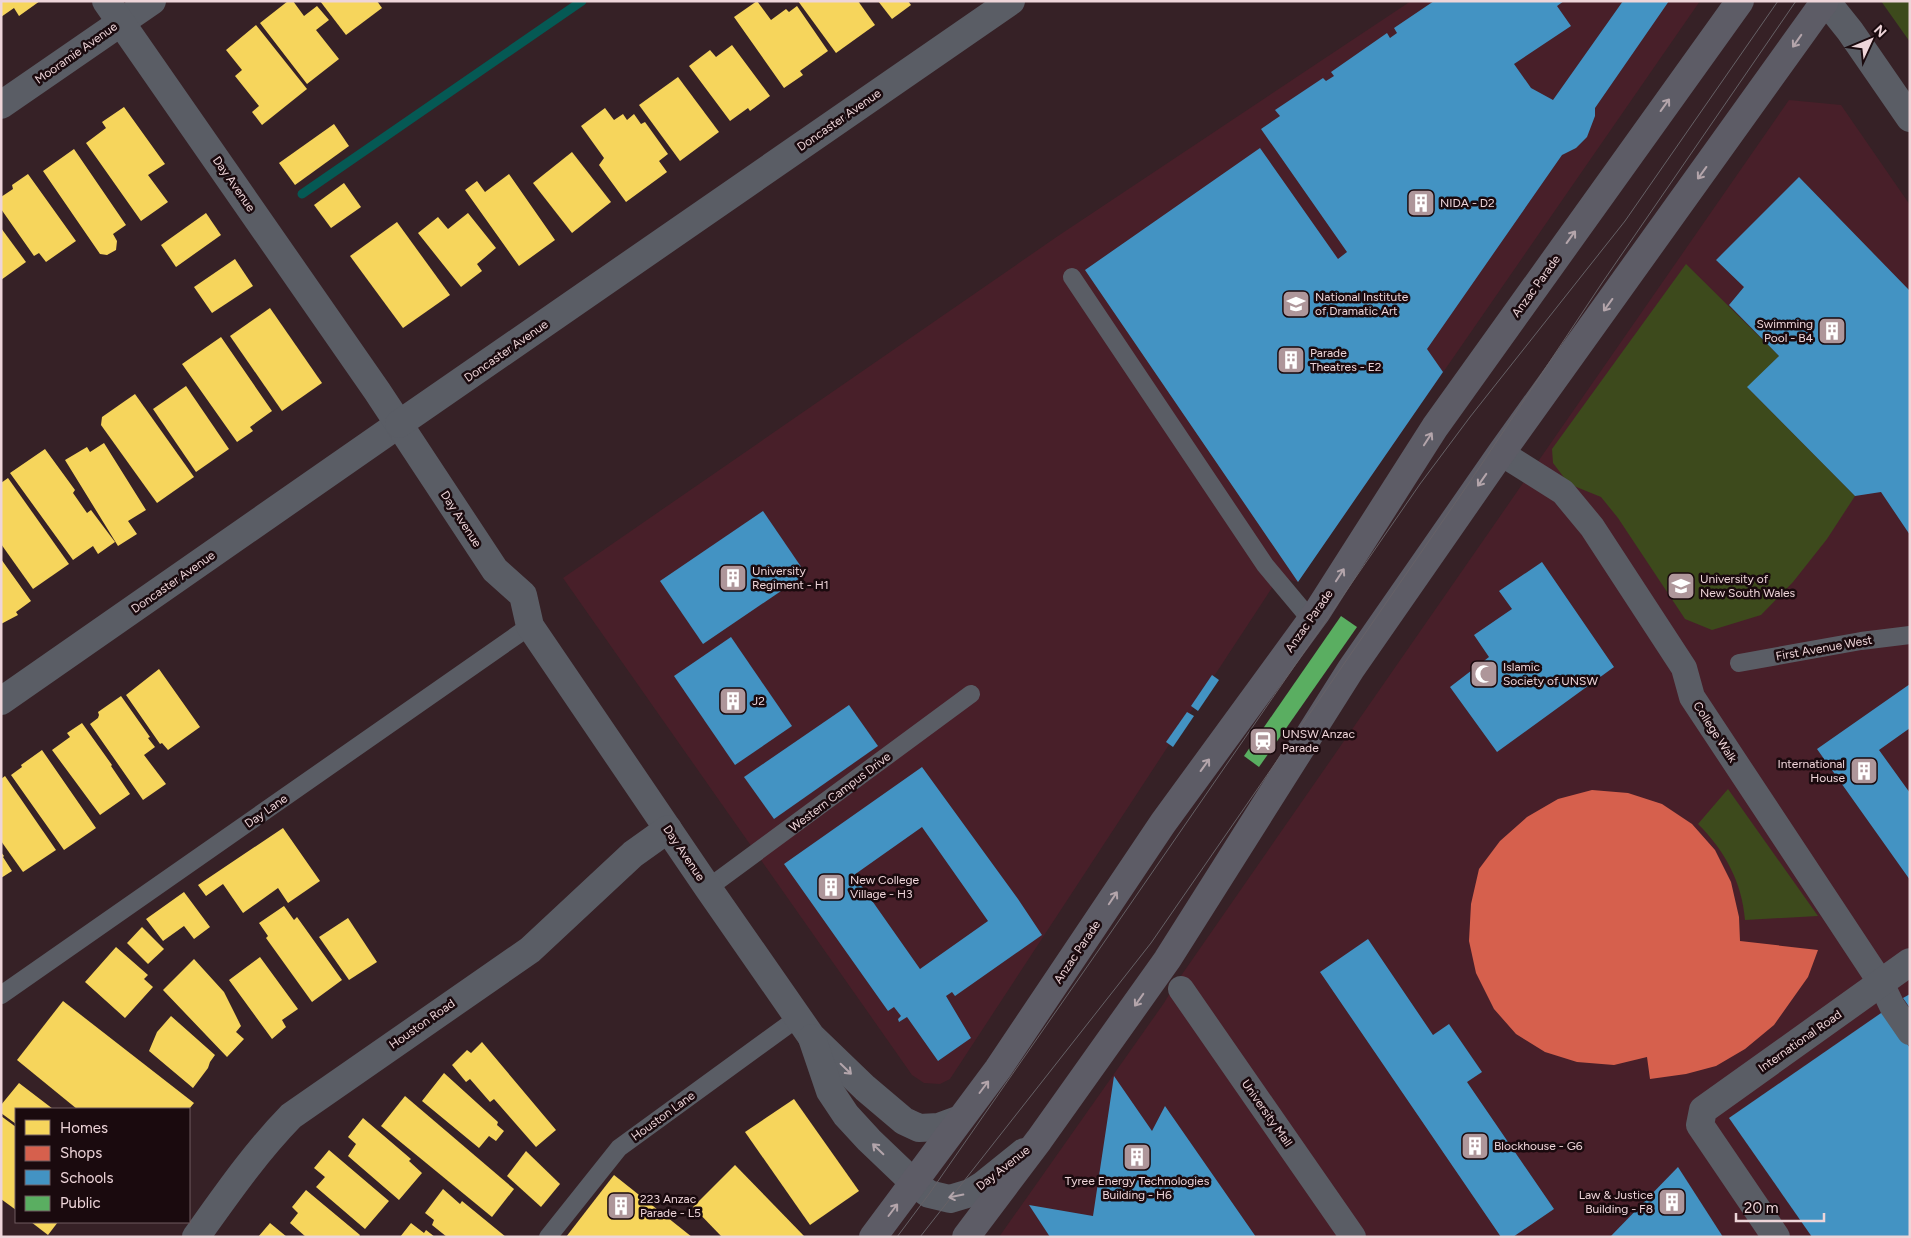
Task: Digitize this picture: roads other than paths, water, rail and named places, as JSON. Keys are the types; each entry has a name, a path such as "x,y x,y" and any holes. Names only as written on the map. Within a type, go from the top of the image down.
{"main road":[{"name":"Anzac Parade","path":"873,1237 958,1120 998,1069 1163,823 1311,620 1435,428 1740,1"},
{"path":"966,1237 1039,1140 1167,960 1351,669 1501,454 1825,1"}],"street":[{"name":"Mooramie Avenue","path":"1,105 113,12 152,1"},
{"name":"Doncaster Avenue","path":"1,702 398,424 1011,1"},
{"path":"1825,1 1850,31 1910,118"},
{"name":"Day Avenue","path":"113,12 354,358 495,570 523,595 530,626 805,1027 866,1088 904,1120 919,1128 939,1127 958,1120"},
{"name":"College Walk","path":"1501,454 1563,492 1592,527 1684,668 1692,697 1881,983 1892,1006 1910,1032"},
{"name":"Houston Road","path":"196,1237 271,1136 292,1116 530,950 633,854 668,829"},
{"name":"International Road","path":"1776,1237 1700,1125 1703,1110 1910,962"},
{"name":"University Mall","path":"1181,989 1353,1237"},
{"name":"Day Avenue","path":"805,1027 830,1091 846,1115 914,1183 929,1194 950,1198 970,1193 984,1185 1039,1140"}],"lane":[{"path":"1072,277 1265,565 1311,620"},
{"name":"Day Lane","path":"1,995 530,626"},
{"name":"First Avenue West","path":"1739,663 1861,641 1910,635"},
{"name":"Western Campus Drive","path":"708,888 971,694"},
{"name":"Houston Lane","path":"548,1237 619,1148 805,1027"}],"waterway":[{"path":"302,194 582,1"}],"tram line":[{"path":"897,1237 1098,951 1420,484 1470,417 1625,221 1778,1"},
{"path":"920,1237 1151,943 1469,483 1602,283 1796,1"}],"place":[{"name":"NIDA - D2","path":"1421,203"},
{"name":"National Institute of Dramatic Art","path":"1296,304"},
{"name":"Swimming Pool - B4","path":"1832,331"},
{"name":"Parade Theatres - E2","path":"1291,360"},
{"name":"University Regiment - H1","path":"733,578"},
{"name":"University of New South Wales","path":"1681,586"},
{"name":"Islamic Society of UNSW","path":"1484,674"},
{"name":"J2","path":"733,701"},
{"name":"UNSW Anzac Parade","path":"1263,741"},
{"name":"International House","path":"1864,771"},
{"name":"New College Village - H3","path":"831,887"},
{"name":"Blockhouse - G6","path":"1475,1146"},
{"name":"Tyree Energy Technologies Building - H6","path":"1137,1157"},
{"name":"Law & Justice Building - F8","path":"1672,1202"},
{"name":"223 Anzac Parade - L5","path":"621,1206"}]}
